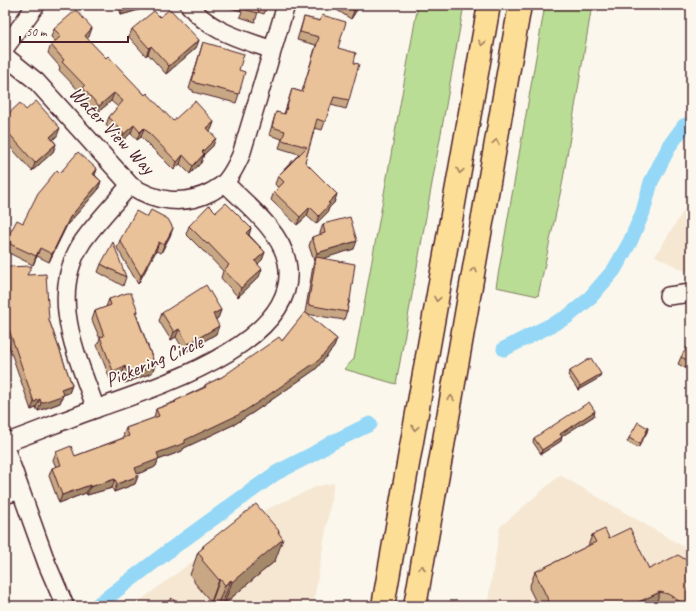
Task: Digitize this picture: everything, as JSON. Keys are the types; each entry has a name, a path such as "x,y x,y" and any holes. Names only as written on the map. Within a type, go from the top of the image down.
{"highway":[{"path":"384,606 489,5"},
{"path":"415,606 520,5"}],"street":[{"path":"5,48 36,5"},
{"path":"189,5 207,23 222,32 272,50"},
{"name":"Water View Way","path":"5,56 36,81 130,185 141,193 158,198 173,201 190,200 202,196 225,182 241,155 286,5"},
{"name":"Pickering Circle","path":"5,444 181,378 212,362 242,342 267,323 278,310 284,296 288,278 287,262 283,250 267,225 225,182"},
{"path":"96,409 70,334 66,295 71,269 83,241 130,185"},
{"path":"668,296 691,293"},
{"path":"5,447 13,492 65,606"}],"shaded area":[{"path":"691,199 691,274 655,256"},
{"path":"560,475 691,551 691,606 487,606 500,527"},
{"path":"334,483 313,606 133,606 256,514 318,486"}],"green space":[{"path":"418,5 464,5 396,384 344,369 354,359"},
{"path":"545,5 592,5 562,185 538,296 496,287"}],"building":[{"path":"244,5 260,5 258,13 243,9"},
{"path":"345,5 358,5 354,11"},
{"path":"170,9 199,40 169,66 151,46 149,48 132,29 154,11 160,17"},
{"path":"76,10 92,28 85,36 106,58 108,56 145,95 147,93 173,121 195,101 214,122 207,128 216,138 202,152 204,154 193,166 183,155 177,162 144,128 140,132 134,125 124,134 109,117 123,101 114,93 99,106 83,88 85,86 62,62 64,60 51,45 61,36 54,29"},
{"path":"322,15 346,22 338,48 356,53 354,63 359,64 349,100 334,97 325,122 317,119 305,162 337,194 328,203 330,204 319,216 310,207 300,217 274,192 284,182 278,176 307,147 282,140 285,131 272,127 276,112 285,114 292,89 302,92 319,37 300,32 304,17 320,21"},
{"path":"203,42 244,54 239,70 245,72 239,94 192,81"},
{"path":"36,101 60,128 50,137 56,144 35,163 5,129 5,117 20,103 26,110"},
{"path":"78,152 97,169 93,174 101,181 70,217 52,254 40,248 36,256 10,244 11,242 6,240 17,220 23,223 38,193 57,170 60,173"},
{"path":"226,203 251,228 246,233 265,252 255,261 262,269 241,288 224,270 229,265 189,226 209,205 216,212"},
{"path":"151,210 168,219 173,228 164,245 159,242 141,276 120,240 136,211 147,217"},
{"path":"350,217 357,241 317,253 312,237 325,233 323,224"},
{"path":"113,242 126,277 101,264"},
{"path":"316,257 355,264 347,312 308,305"},
{"path":"32,266 27,275 46,274 49,320 72,385 61,389 64,395 41,403 40,399 34,402 6,321 5,267"},
{"path":"206,285 221,310 213,314 219,326 188,344 179,329 174,332 162,313"},
{"path":"131,293 138,311 135,312 155,365 128,375 125,366 113,371 100,337 104,336 95,311 111,305 109,299"},
{"path":"305,312 337,339 319,360 238,415 185,440 185,443 157,453 159,458 135,468 138,476 117,484 115,479 90,487 90,485 62,495 52,468 61,465 56,452 71,446 75,456 129,436 126,428 159,416 156,409 176,402 175,401 206,387 205,385 222,377 279,337 282,341"},
{"path":"687,347 691,349 691,362 681,357"},
{"path":"591,358 601,374 580,386 570,371"},
{"path":"589,402 595,411 560,434 562,437 542,450 534,438"},
{"path":"638,422 648,428 640,444 629,438"},
{"path":"256,504 279,531 278,532 283,539 232,582 231,580 225,585 202,560 203,559 198,552 204,547 203,546"},
{"path":"630,528 649,569 678,555 691,563 691,606 687,606 668,594 660,592 630,606 551,606 535,572 596,542 592,535 605,529 609,538"},
{"path":"172,598 180,606 160,606 165,602 166,603"}],"waterway":[{"path":"504,349 567,317 588,300 614,270 630,242 643,212 651,182 670,145 684,126 691,123"},
{"path":"96,606 171,549 276,473 370,424"}]}
